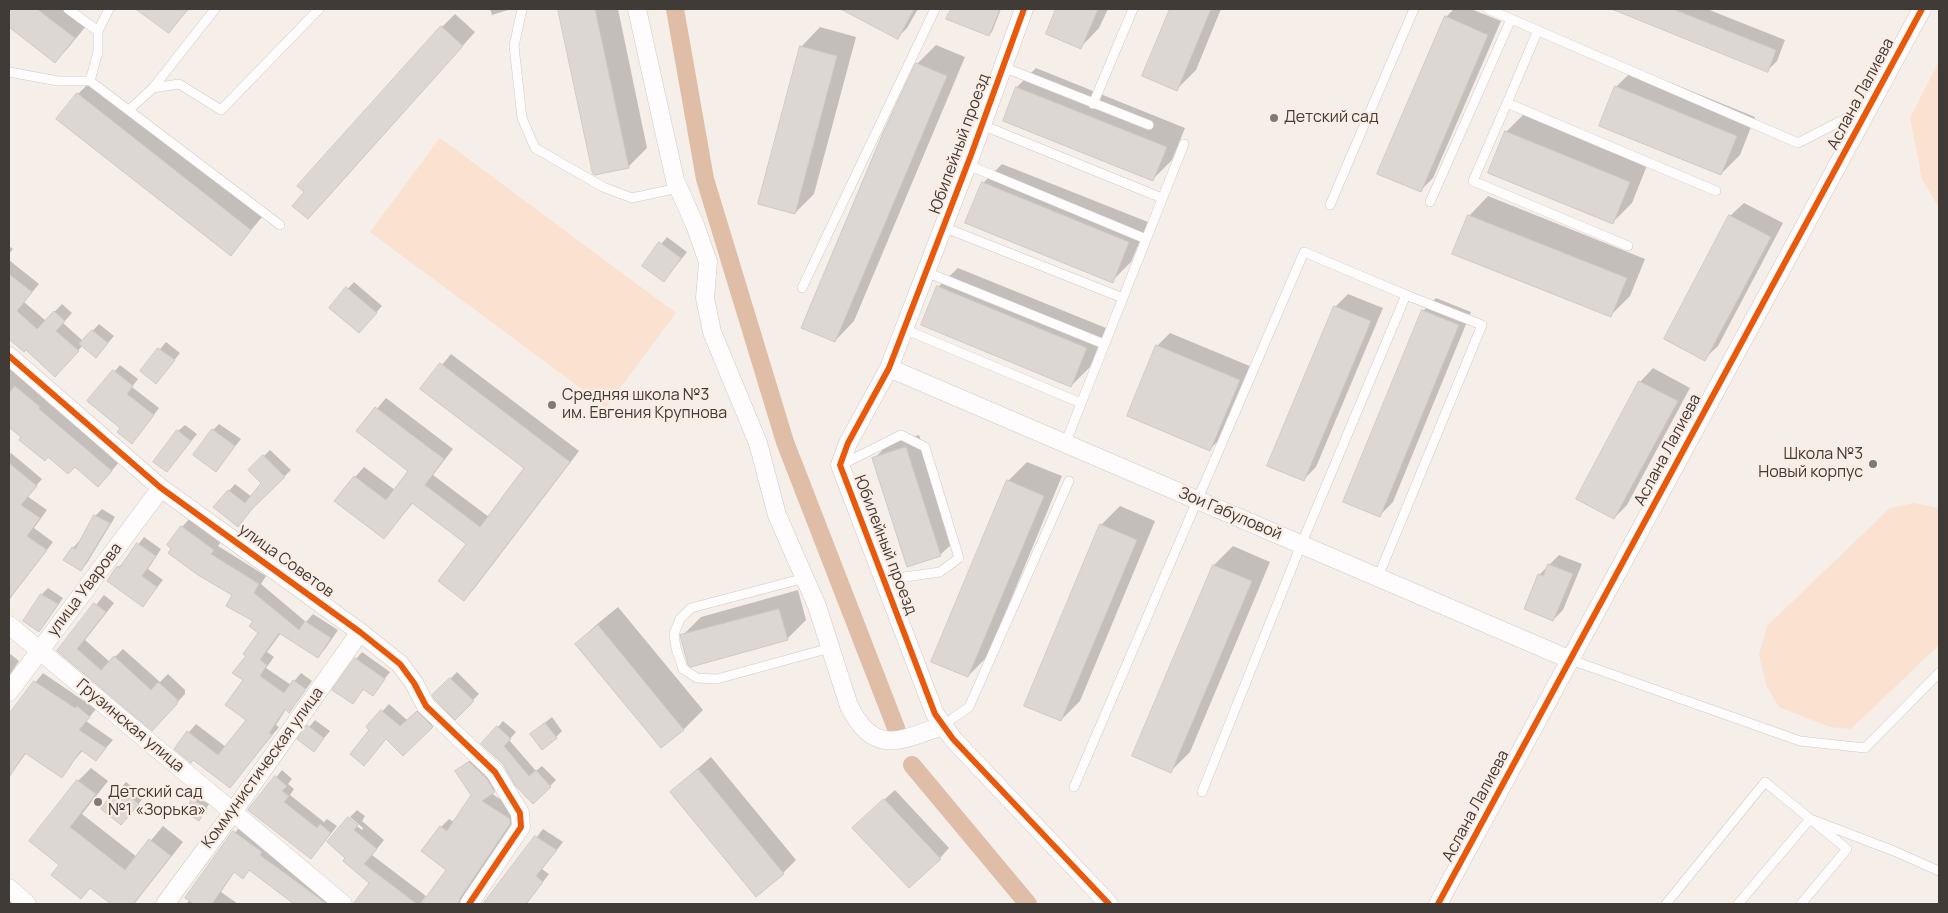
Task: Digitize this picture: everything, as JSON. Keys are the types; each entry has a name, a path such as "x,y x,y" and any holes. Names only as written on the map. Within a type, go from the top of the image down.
{"street":[{"path":"637,9 675,180 708,262 705,298 712,332 758,443 777,515 817,606 849,706 856,720 865,731 876,738 888,741 900,740 942,726"},
{"name":"Юбилейный проезд","path":"1024,9 968,165 889,368 848,443 840,465 935,714 942,726 1108,904"},
{"name":"Аслана Лалиева","path":"1438,904 1922,9"},
{"name":"улица Советов","path":"9,356 161,488 360,632 400,664 414,683 426,706 495,772 520,813 521,828 469,904"},
{"name":"Зои Габуловой","path":"889,368 1571,660"},
{"name":"улица Уварова","path":"9,692 161,488"},
{"name":"Грузинская улица","path":"9,625 343,904"},
{"name":"Коммунистическая улица","path":"165,904 233,812 360,632"},
{"path":"9,888 27,904"}],"lane":[{"path":"68,9 98,31"},
{"path":"90,81 98,52 98,31 109,9"},
{"path":"129,110 153,88 215,9"},
{"path":"153,88 179,84 221,110 319,9"},
{"path":"522,9 514,46 522,118 535,148 603,188 632,198 678,188"},
{"path":"802,288 935,9"},
{"path":"1093,104 1133,9"},
{"path":"1330,205 1414,9"},
{"path":"1488,9 1798,143 1870,107"},
{"path":"1430,202 1511,19"},
{"path":"1538,30 1473,181 1628,246"},
{"path":"1003,67 1149,125"},
{"path":"9,72 58,82 90,81 280,225"},
{"path":"1507,103 1716,191"},
{"path":"982,125 1162,198"},
{"path":"1065,444 1184,144"},
{"path":"968,165 1146,239"},
{"path":"943,227 1123,298"},
{"path":"1074,787 1304,252 1482,325 1378,577"},
{"path":"926,272 1104,344"},
{"path":"1202,792 1301,544 1406,294"},
{"path":"904,329 1081,403"},
{"path":"840,465 901,435 926,447 959,558 940,572 884,580"},
{"path":"942,726 969,707 1069,481"},
{"path":"805,578 691,608 680,619 674,634 678,655 683,668 697,678 717,679 830,648"},
{"path":"1571,660 1800,741 1865,748 1939,673"},
{"path":"1666,904 1765,782 1847,849 1801,904"},
{"path":"1810,819 1894,851 1939,871"},
{"path":"1738,904 1810,819"}],"shaded area":[{"path":"1939,61 1939,208 1922,179 1910,118"},
{"path":"440,138 676,313 606,407 370,232"},
{"path":"1914,503 1939,508 1939,645 1851,729 1830,727 1779,707 1766,685 1759,655 1767,626 1890,508"}],"building":[{"path":"9,9 37,9 75,38 55,63 9,27"},
{"path":"136,9 188,9 169,33"},
{"path":"558,9 595,9 629,168 593,174"},
{"path":"841,9 914,9 898,39"},
{"path":"951,9 1000,9 989,36 946,19"},
{"path":"1056,9 1098,9 1081,49 1046,34"},
{"path":"1170,9 1211,9 1177,91 1142,76"},
{"path":"1612,9 1673,9 1776,50 1768,72"},
{"path":"1445,16 1488,35 1421,192 1377,174"},
{"path":"441,26 463,46 308,219 292,206 304,192 297,186"},
{"path":"800,46 837,56 795,214 758,204"},
{"path":"916,63 947,76 835,342 801,328 883,133"},
{"path":"1615,86 1737,136 1721,175 1599,126"},
{"path":"1016,87 1167,147 1153,181 1003,121"},
{"path":"77,93 251,230 231,256 56,119"},
{"path":"1505,131 1630,182 1613,224 1488,173"},
{"path":"982,182 1129,242 1113,283 965,223"},
{"path":"1468,215 1627,278 1611,317 1452,254"},
{"path":"1729,215 1771,237 1705,361 1664,339"},
{"path":"659,242 681,258 664,282 642,266"},
{"path":"9,274 32,292 17,311 37,329 54,311 65,321 56,331 79,351 55,377 26,350 24,352 9,339"},
{"path":"937,286 1087,348 1071,387 921,325"},
{"path":"346,287 377,313 359,333 329,308"},
{"path":"1334,306 1371,321 1304,481 1267,466"},
{"path":"1422,310 1459,325 1380,517 1343,502"},
{"path":"92,330 108,343 96,358 79,344"},
{"path":"1156,345 1240,380 1210,451 1127,416"},
{"path":"158,348 175,360 156,384 140,371"},
{"path":"440,363 570,462 464,601 438,581 466,544 412,503 384,539 334,501 354,476 386,500 408,471 356,431 375,407 444,459 425,485 480,527 524,468 420,389"},
{"path":"113,370 133,386 127,394 154,415 132,444 117,432 120,428 87,401"},
{"path":"1639,381 1678,401 1614,519 1576,499"},
{"path":"15,386 112,471 98,487 75,467 68,474 48,457 45,461 19,440 21,437 9,427 9,393"},
{"path":"212,429 235,446 216,472 193,455"},
{"path":"177,430 191,441 167,472 153,462"},
{"path":"906,447 941,556 907,567 872,458"},
{"path":"263,455 285,477 252,509 238,527 213,507 228,490 245,503 261,483 248,470"},
{"path":"9,463 37,486 21,505 40,518 27,536 47,550 9,599"},
{"path":"1007,480 1044,496 968,677 931,662"},
{"path":"94,515 110,523 81,571 63,560 72,547 75,549"},
{"path":"1100,524 1137,540 1061,721 1024,706"},
{"path":"181,526 214,550 211,554 259,584 254,593 299,630 305,621 331,638 318,658 279,633 260,660 267,665 260,676 284,693 293,680 306,689 289,713 285,709 269,733 272,735 230,788 193,760 191,763 174,749 187,731 218,755 246,720 225,705 243,680 232,673 246,656 243,654 258,633 249,626 253,621 226,606 232,595 198,575 168,553 171,549 167,545"},
{"path":"137,543 156,556 142,576 157,587 143,607 107,581"},
{"path":"1548,564 1573,574 1553,621 1524,609 1538,574 1543,576"},
{"path":"1213,565 1252,581 1171,773 1132,756"},
{"path":"41,594 58,604 39,632 23,621"},
{"path":"94,603 106,612 77,649 101,670 114,656 151,690 158,682 177,699 177,704 152,731 57,651"},
{"path":"779,609 788,640 691,667 688,665 680,635"},
{"path":"598,625 684,730 661,748 575,644"},
{"path":"355,658 385,679 373,696 363,689 353,704 332,690"},
{"path":"450,678 474,701 455,720 432,695"},
{"path":"34,681 75,708 77,706 90,717 79,730 106,748 96,761 81,750 62,778 25,753 9,777 9,714"},
{"path":"381,710 400,726 417,711 433,727 403,756 386,739 364,766 350,754 369,730 366,727"},
{"path":"545,723 557,738 542,750 530,734"},
{"path":"307,725 324,738 314,752 297,739"},
{"path":"497,726 511,739 504,746 529,776 536,770 551,787 533,804 515,785 503,764 481,744"},
{"path":"469,762 487,779 495,792 482,801 510,819 510,824 460,898 458,904 421,904 446,870 421,851 440,826 447,831 471,795 455,771"},
{"path":"698,769 784,874 756,897 670,792"},
{"path":"275,776 287,786 282,791 289,796 284,802 317,828 320,824 331,833 311,859 248,810"},
{"path":"77,780 96,794 70,827 125,870 149,839 171,856 133,904 111,904 90,888 81,899 51,875 59,865 29,841"},
{"path":"118,787 139,804 121,825 101,809"},
{"path":"192,799 207,808 199,821 185,812"},
{"path":"884,799 941,859 909,888 852,828"},
{"path":"348,817 358,825 354,830 377,849 364,864 417,904 353,904 369,883 343,861 345,858 327,842"},
{"path":"233,831 262,852 260,855 327,904 294,904 249,870 243,879 234,872 212,904 194,904 185,898"},
{"path":"535,836 557,850 536,876 543,882 526,904 483,904"}],"waterway":[{"path":"675,9 705,179 785,442 896,728"},
{"path":"912,765 1028,904"}],"cycle path":[{"path":"1024,9 971,155 889,368 848,443 840,465 935,714 953,739 1109,904"},
{"path":"1438,904 1922,9"},
{"path":"9,356 161,488 360,632 400,664 414,683 426,706 495,772 520,813 521,827 469,904"}],"place":[{"name":"Детский сад","path":"1274,118"},
{"name":"Средняя школа №3 им. Евгения Крупнова","path":"552,405"},
{"name":"Школа №3 Новый корпус","path":"1873,464"},
{"name":"Детский сад №1 «Зорька»","path":"98,802"}]}
